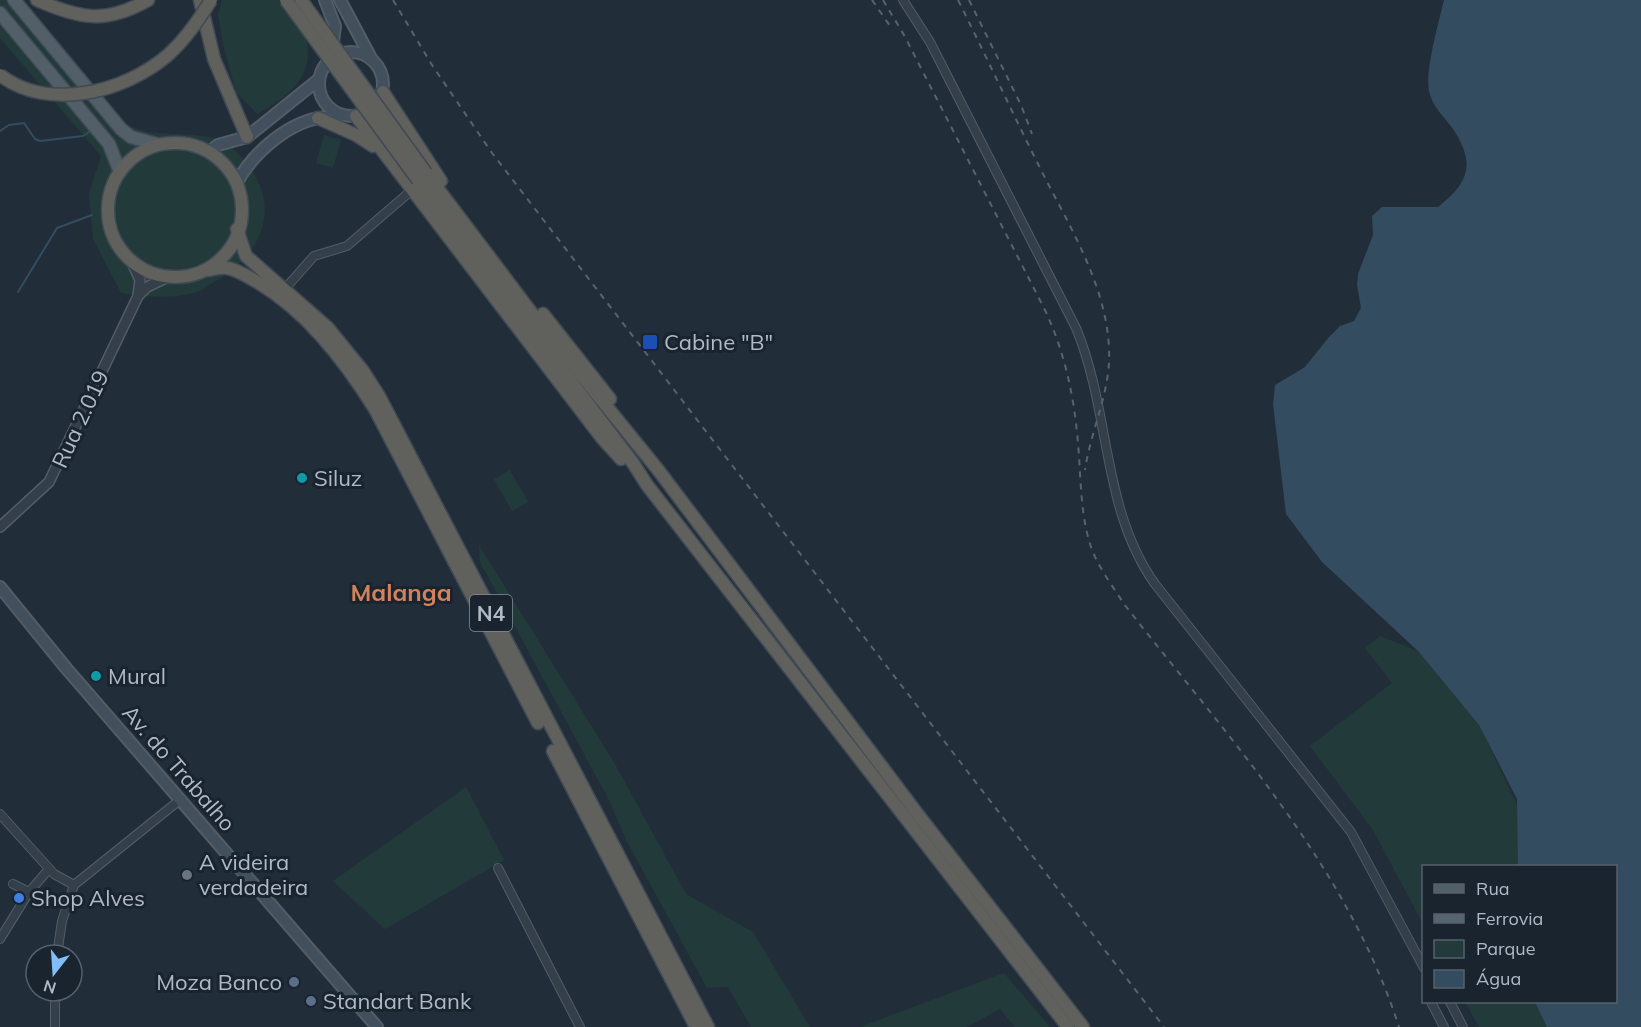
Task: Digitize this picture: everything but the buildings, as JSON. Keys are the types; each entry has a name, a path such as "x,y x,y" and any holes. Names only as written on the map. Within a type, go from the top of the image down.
{"highway":[{"path":"37,0 86,17 123,13 148,0"},
{"path":"200,0 214,59 247,137"},
{"path":"0,75 24,87 50,93 80,94 112,86 146,70 168,55 187,35 210,0"},
{"path":"286,0 647,485 1068,1027"},
{"path":"301,0 419,181 543,328 659,471 916,812 1083,1027"},
{"path":"383,92 439,178 595,378 659,471"},
{"path":"350,115 383,154"},
{"path":"318,118 362,138 419,181"},
{"path":"182,142 196,144 210,152 231,171 237,182 240,206 237,229 223,257 208,270 192,276 168,277 149,272 131,260 120,248 111,230 112,184 120,172 139,154 156,144 182,142"},
{"name":"N4","path":"237,229 246,256 283,291 328,328 363,371 379,396 708,1027"},
{"name":"N4","path":"208,270 227,268 243,273 277,295 317,331 352,373 375,409 696,1027"}],"main road":[{"path":"14,0 121,129 131,137 156,144"},
{"path":"210,152 218,145 247,137 318,80 332,58 336,27 325,0"},
{"path":"237,182 254,157 287,131 318,118 350,115 370,110 383,92 383,77 340,0"},
{"path":"0,13 109,144 120,172"},
{"path":"332,58 352,52 372,59"},
{"path":"318,80 325,103 350,115"},
{"name":"Av. do Trabalho","path":"0,587 66,668 377,1027"}],"street":[{"path":"903,0 930,42 1076,328 1093,378 1118,510 1139,560 1155,584 1351,832 1422,964"},
{"path":"283,291 314,256 347,246 419,181"},
{"path":"131,260 140,280 138,296"},
{"path":"138,296 147,287 168,277"},
{"name":"Rua 2.019","path":"0,527 49,482 138,296"},
{"path":"59,943 62,921 74,885 181,799"},
{"path":"0,814 49,869 62,880 74,885"},
{"path":"498,868 580,1027"},
{"path":"0,939 29,892 49,869"},
{"path":"14,884 29,892"},
{"path":"55,1003 55,1027"},
{"path":"1432,1003 1444,1027"},
{"path":"1451,1003 1463,1027"}],"green space":[{"path":"0,0 24,0 117,119 149,132 211,138 232,148 247,164 258,181 264,198 264,216 261,232 252,248 239,263 222,277 194,293 157,297 121,293 93,239 89,194 101,156 0,38"},
{"path":"222,0 281,0 296,20 307,44 306,67 295,86 287,95 257,114 236,92 223,45 218,15"},
{"path":"324,135 341,140 333,168 316,163"},
{"path":"510,470 528,502 512,511 494,479"},
{"path":"479,545 615,764 686,894 753,932 810,1027 751,1027 728,987 707,988 626,840 610,802 480,562"},
{"path":"1380,636 1418,651 1479,725 1519,809 1518,865 1422,865 1422,922 1373,830 1310,746 1392,683 1365,648"},
{"path":"466,787 504,860 385,929 333,881"},
{"path":"1004,973 1050,1027 1015,1027 1000,1009 967,1027 860,1027"},
{"path":"1466,1003 1539,1003 1551,1027 1479,1027"}],"water":[{"path":"1444,0 1641,0 1641,1027 1547,1027 1535,1003 1617,1003 1617,865 1518,865 1517,799 1479,725 1418,651 1322,562 1286,514 1273,404 1275,385 1305,367 1340,326 1354,321 1361,308 1357,285 1358,274 1373,235 1372,216 1382,207 1438,207 1457,190 1466,172 1467,163 1460,141 1436,107 1429,91 1429,71"}],"waterway":[{"path":"0,131 9,125 24,123 35,139 40,141 83,136 92,130"},
{"path":"18,292 57,228 92,215"}],"railway":[{"path":"393,0 432,65 492,153 1164,1027"},
{"path":"872,0 890,26"},
{"path":"883,0 904,35 1052,326 1071,392 1084,519 1090,544 1097,560 1124,604 1243,753 1281,804 1316,857 1349,911 1376,968 1399,1027"},
{"path":"958,0 1074,233 1094,279 1101,302 1107,326 1109,365 1104,395 1085,470"},
{"path":"969,0 1021,105 1032,134"}],"place":[{"name":"Cabine \"B\"","path":"650,342"},
{"name":"Siluz","path":"302,478"},
{"name":"Mural","path":"96,676"},
{"name":"A videira verdadeira","path":"187,875"},
{"name":"Shop Alves","path":"19,898"},
{"name":"Moza Banco","path":"294,982"},
{"name":"Standart Bank","path":"311,1001"}],"district":[{"name":"Malanga","path":"401,592"}]}
